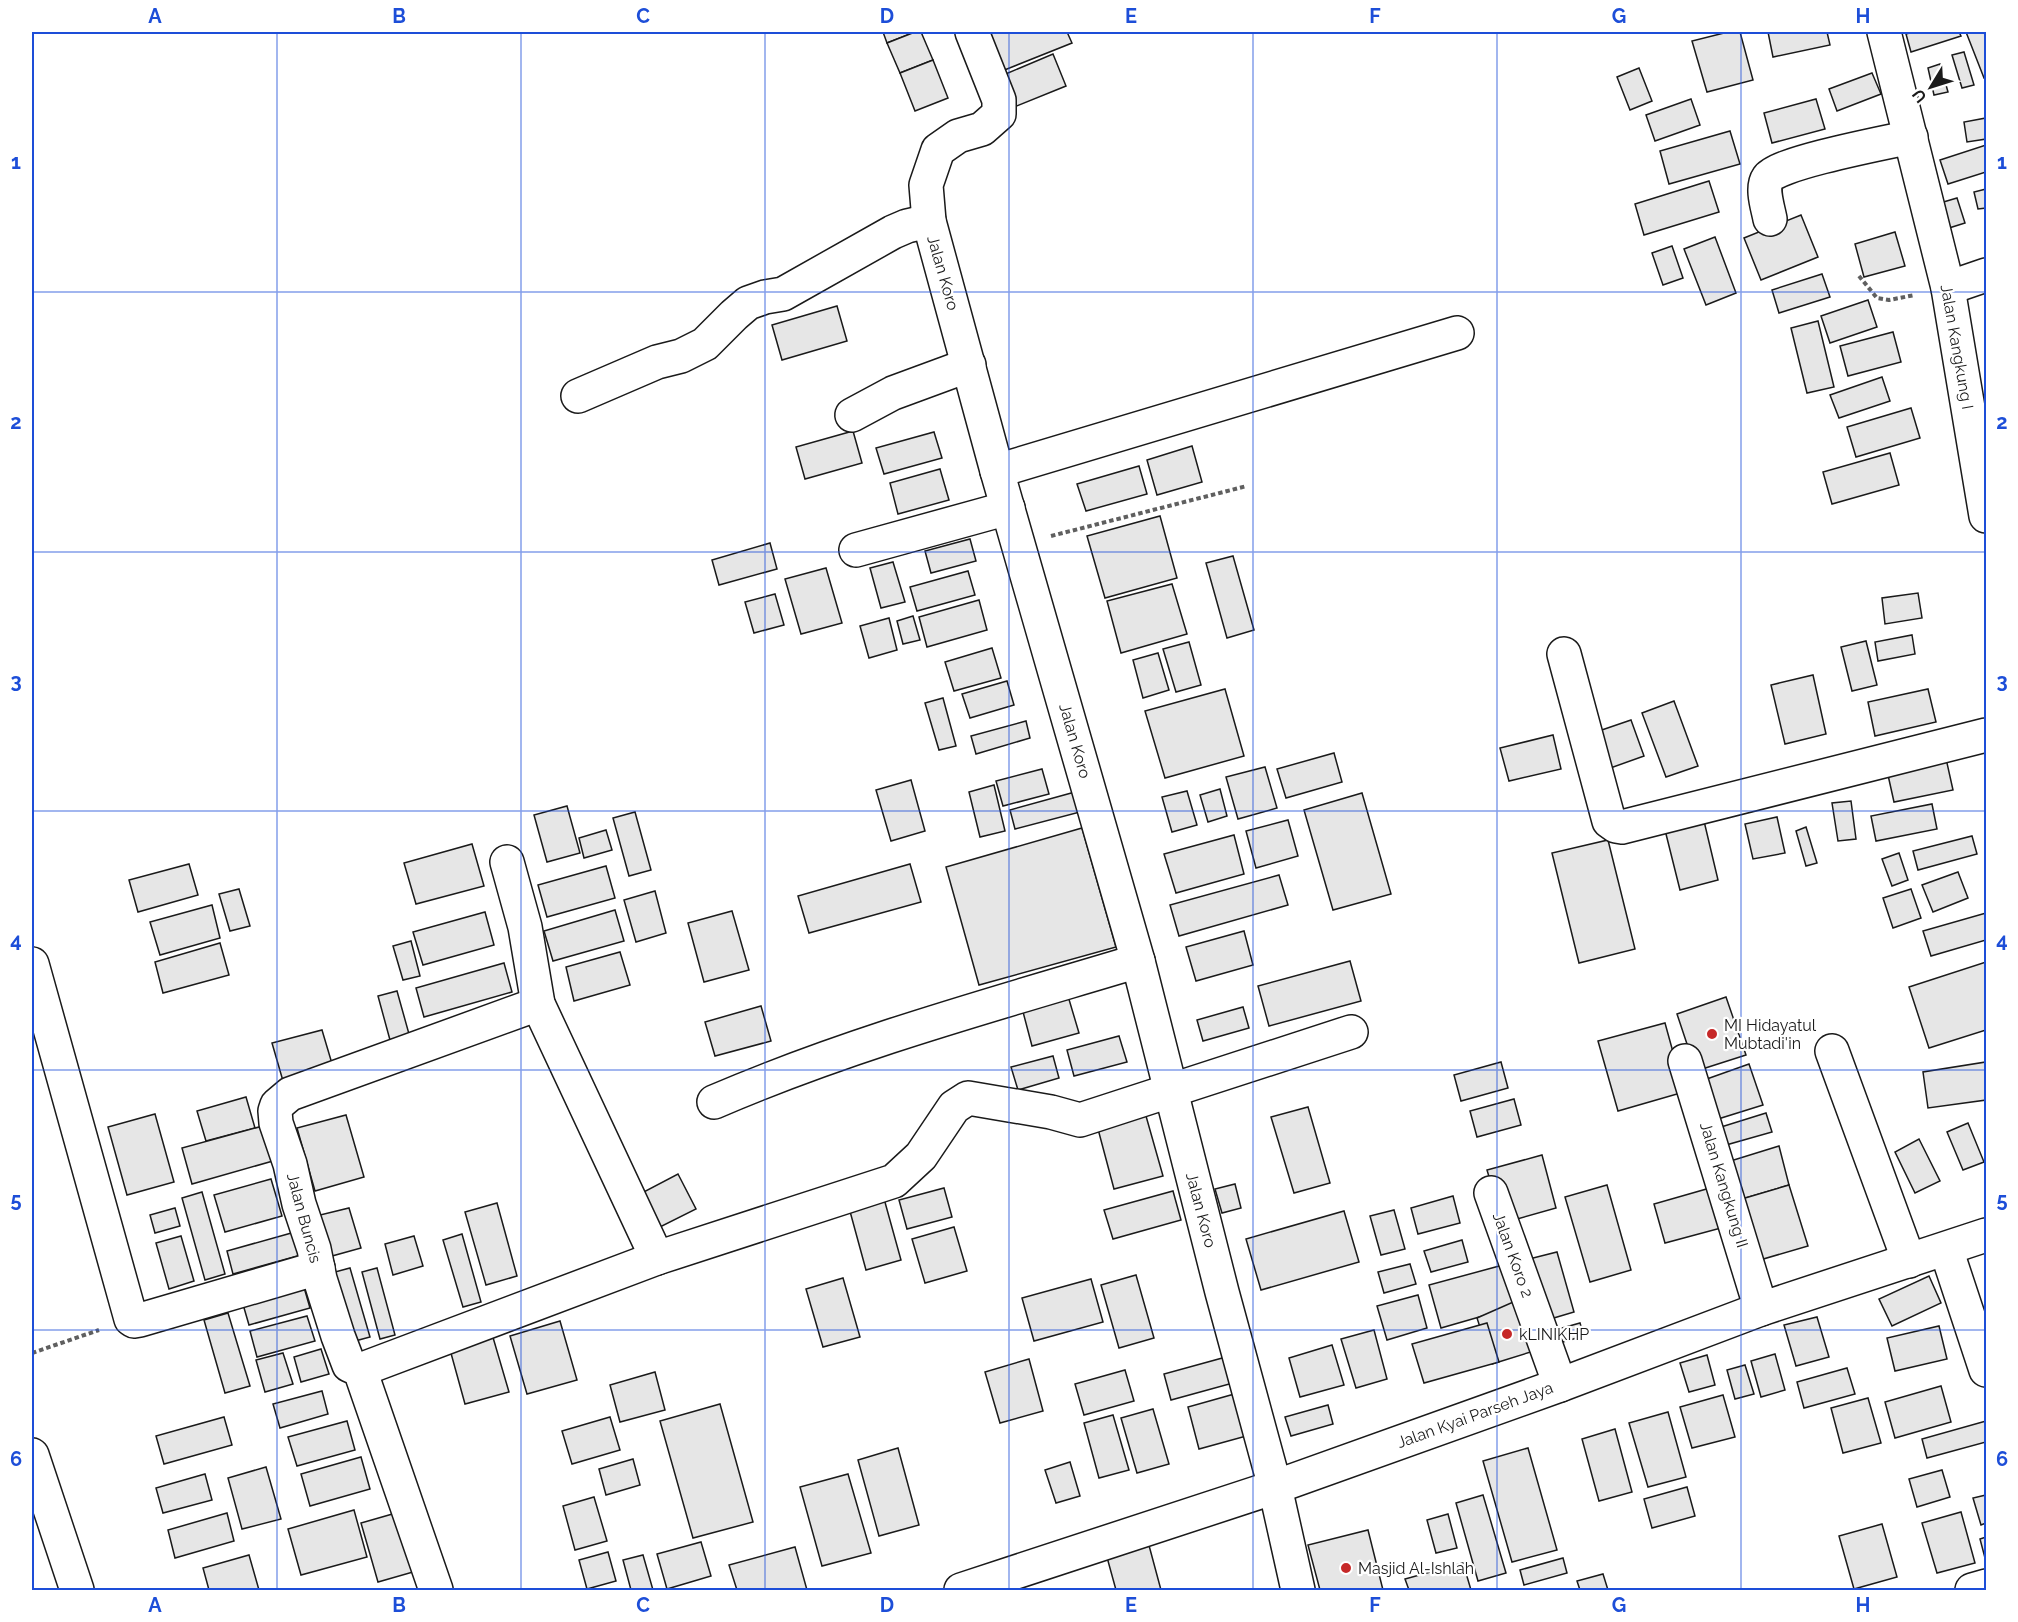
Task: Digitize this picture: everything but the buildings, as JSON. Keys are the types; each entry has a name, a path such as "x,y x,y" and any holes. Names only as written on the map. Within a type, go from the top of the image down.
{"street":[{"path":"578,396 657,362 681,356 705,344 748,303 783,294 907,226 927,204 938,150 958,136 982,129 999,114 999,100 972,32"},
{"name":"Jalan Kangkung I","path":"1884,32 1948,288 1986,516"},
{"path":"1770,219 1765,188 1766,180 1771,174 1806,161 1911,137"},
{"name":"Jalan Koro","path":"927,204 997,471 1138,961 1169,1090 1275,1487 1298,1590"},
{"path":"1948,288 1986,275"},
{"path":"997,471 1457,333"},
{"path":"852,415 893,393 969,365"},
{"path":"856,550 1008,508"},
{"path":"1564,654 1609,821 1616,826 1622,827 1986,735"},
{"path":"507,862 525,927 538,1004 657,1258"},
{"path":"714,1102 773,1077 870,1042 1138,961"},
{"path":"32,964 131,1319 140,1320 318,1268"},
{"name":"Jalan Buncis","path":"436,1590 360,1370 349,1365 344,1355 299,1204 290,1164 276,1123 275,1112 277,1105 290,1094 538,1004"},
{"path":"360,1370 657,1258 894,1181 921,1156 954,1107 968,1098 1050,1112 1080,1120 1351,1032"},
{"path":"1832,1051 1910,1261"},
{"name":"Jalan Kangkung II","path":"1685,1061 1761,1309"},
{"name":"Jalan Koro 2","path":"1491,1193 1560,1384"},
{"name":"Jalan Kyai Parseh Jaya","path":"961,1590 1275,1487 1761,1309 1986,1235"},
{"path":"1946,1249 1986,1370"},
{"path":"32,1455 76,1590"},
{"path":"1972,1590 1986,1586"}],"path":[{"path":"1859,276 1877,298 1889,300 1948,288"},
{"path":"1018,544 1247,486"},
{"path":"32,1353 131,1319"}],"place":[{"name":"MI Hidayatul Mubtadi'in","path":"1712,1034"},
{"name":"kLINIKHP","path":"1507,1334"},
{"name":"Masjid Al-Ishlah","path":"1346,1568"}]}
